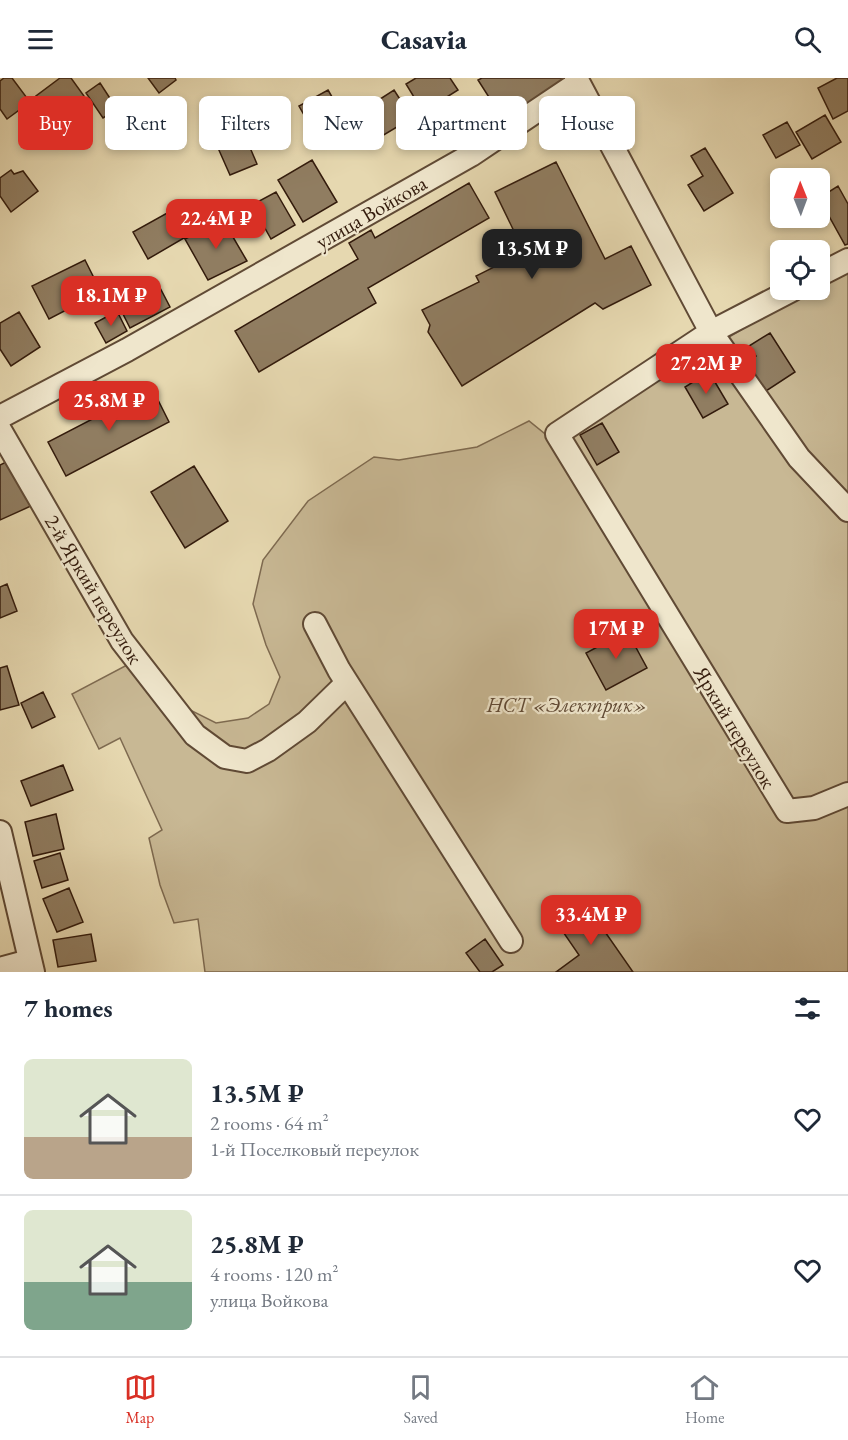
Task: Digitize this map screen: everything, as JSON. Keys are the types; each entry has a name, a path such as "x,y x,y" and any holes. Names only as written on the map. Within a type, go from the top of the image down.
{"street":[{"path":"577,80 711,332 799,458 848,510"},
{"name":"улица Войкова","path":"0,417 127,350 460,161 577,80"},
{"path":"830,269 848,260"},
{"path":"711,332 773,300"},
{"name":"Яркий переулок","path":"711,332 557,434 787,812 814,808 848,794"},
{"name":"2-й Яркий переулок","path":"0,430 122,641 195,735 225,757 247,760 268,750 307,722 347,683"},
{"path":"315,624 347,683 511,941"},
{"path":"0,832 31,966 0,969"}],"green space":[{"name":"НСТ «Электрик»","path":"848,265 848,972 205,972 198,919 174,923 160,885 149,838 162,830 120,738 99,749 72,694 146,655 190,710 216,723 248,718 269,704 280,677 266,645 253,604 263,560 308,501 374,457 399,460 477,447 529,421 549,437 719,343 791,300 830,300 830,276"}],"building":[{"path":"4,78 12,78 26,96 18,96 18,111 7,119 0,109 0,81"},
{"path":"60,78 71,78 84,96 36,96"},
{"path":"148,78 175,78 176,80 159,93"},
{"path":"416,78 450,78 458,90 448,96 413,96 406,84"},
{"path":"482,78 571,78 546,96 539,96 539,101 527,109 527,96 488,96 478,80"},
{"path":"837,78 848,78 848,111 833,119 818,88"},
{"path":"100,83 108,96 105,96 105,117 103,118 93,103 93,96 88,96 86,93"},
{"path":"328,90 331,96 317,96"},
{"path":"394,90 398,96 396,96 396,128 384,135 384,96"},
{"path":"825,115 841,142 812,159 796,132"},
{"path":"787,122 800,145 776,158 763,135"},
{"path":"705,148 733,193 704,211 688,185 703,176 691,156"},
{"path":"219,150 251,150 257,164 230,175"},
{"path":"312,160 337,202 303,222 278,180"},
{"path":"556,162 605,259 631,246 651,285 603,309 595,303 462,386 428,332 430,325 422,310 479,282 476,276 524,252 495,192"},
{"path":"11,170 14,174 23,171 38,191 11,212 0,196 0,178"},
{"path":"469,183 489,218 368,288 376,303 259,372 235,331 358,259 349,243 371,230 375,238"},
{"path":"838,186 848,204 848,244 845,245 830,218 830,191"},
{"path":"276,192 295,225 271,239 252,205"},
{"path":"169,212 184,238 148,259 133,232"},
{"path":"223,220 247,261 208,280 185,239"},
{"path":"85,260 101,292 49,319 32,286"},
{"path":"157,282 170,307 130,328 122,312 136,305 131,295"},
{"path":"117,311 127,331 106,343 95,323"},
{"path":"19,312 40,347 11,366 0,349 0,323"},
{"path":"770,333 795,372 763,393 744,364 756,356 749,346"},
{"path":"709,372 728,404 703,418 685,387"},
{"path":"152,388 169,422 66,476 48,442"},
{"path":"602,423 619,452 597,465 580,435"},
{"path":"10,460 31,506 0,520 0,465"},
{"path":"194,466 228,521 185,548 151,492"},
{"path":"7,584 17,611 0,618 0,587"},
{"path":"627,631 647,668 606,690 586,653"},
{"path":"7,666 19,705 0,710 0,668"},
{"path":"43,692 55,717 32,728 21,703"},
{"path":"63,765 73,790 31,806 21,781"},
{"path":"56,814 64,849 33,856 25,822"},
{"path":"60,853 68,880 42,888 34,861"},
{"path":"69,888 83,922 57,932 43,899"},
{"path":"587,906 633,972 556,972 579,955 559,926"},
{"path":"91,934 96,961 58,967 53,940"},
{"path":"485,939 503,965 492,972 480,972 466,953"}]}
